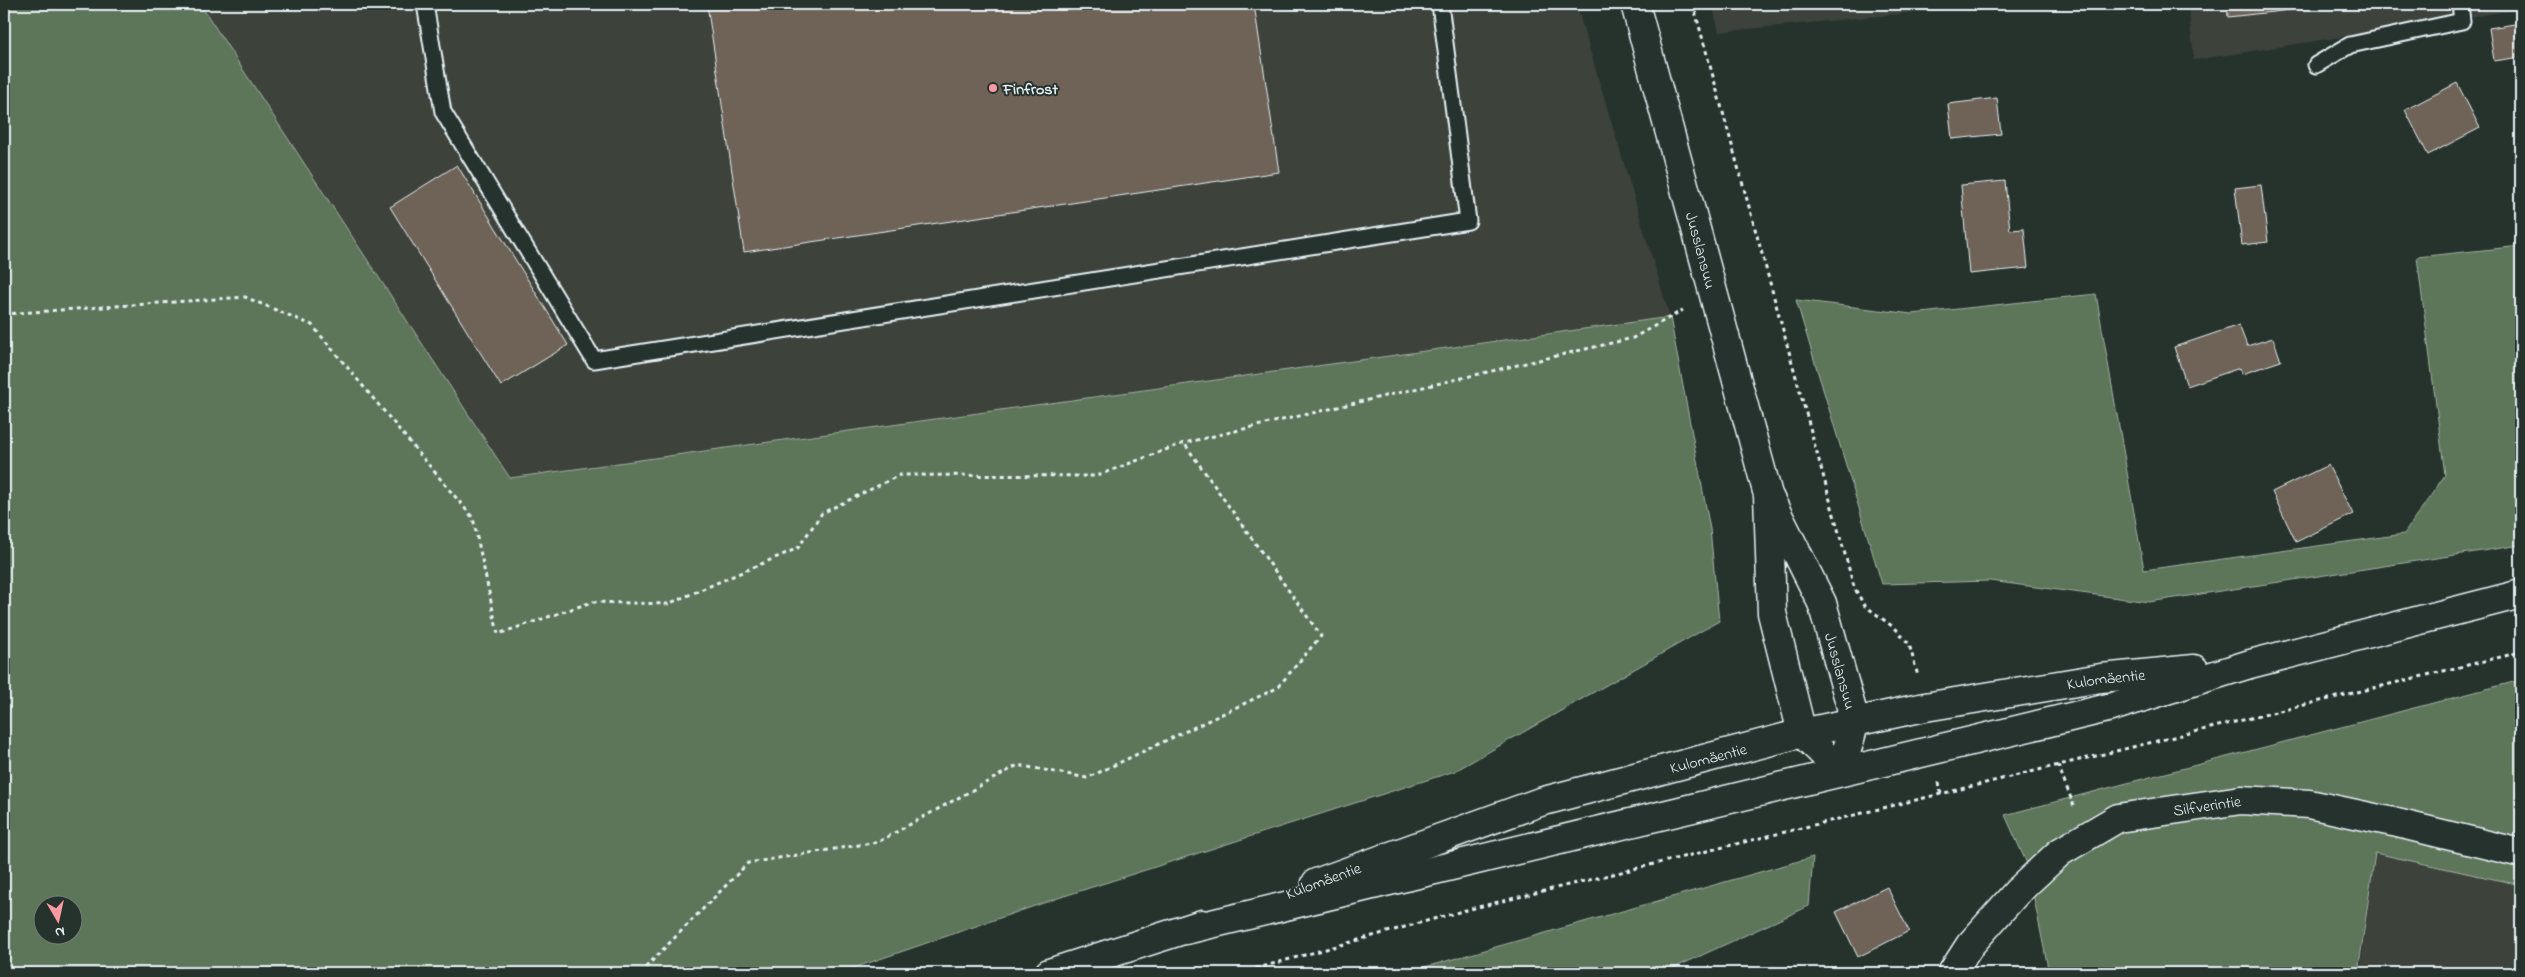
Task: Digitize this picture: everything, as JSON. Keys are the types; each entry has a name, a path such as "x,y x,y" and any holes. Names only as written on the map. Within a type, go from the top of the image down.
{"main road":[{"name":"Jusslansuu","path":"1635,4 1768,496 1822,604 1854,721 1841,771"},
{"name":"Jusslansuu","path":"1768,496 1772,612 1802,733"},
{"name":"Kulomäentie","path":"1186,930 2112,707 2250,664 2521,594"},
{"name":"Kulomäentie","path":"1049,973 1186,930 1540,802 1802,733 1925,707 2101,678 2250,664"},
{"path":"1802,733 1841,771"},
{"name":"Silfverintie","path":"1952,973 1970,945 2017,892 2060,852 2118,818 2241,800 2310,804 2521,853"}],"lane":[{"path":"425,4 443,112 594,360 1468,221 1440,4"},
{"path":"2316,65 2350,46 2462,21 2460,4"}],"path":[{"path":"1693,4 1854,587 1864,605 1896,628 1909,644 1925,707"},
{"path":"4,314 245,297 312,325 473,518 498,634 592,602 668,604 798,548 822,513 900,475 1096,476 1184,443 1633,338 1714,292"},
{"path":"640,973 748,863 878,842 1018,765 1087,778 1277,688 1320,636 1184,443"},
{"path":"1240,973 1466,910 2521,652"},
{"path":"1933,750 1942,794"},
{"path":"2058,766 2085,837"}],"shaded area":[{"path":"200,4 1576,4 1670,317 510,478"},
{"path":"1712,4 1998,4 1719,32"},
{"path":"2188,4 2521,4 2521,9 2194,60"},
{"path":"2375,852 2521,885 2521,973 2360,973"}],"green space":[{"path":"4,4 200,4 510,478 1670,317 1710,529 1719,621 1455,771 1058,898 839,973 4,973"},
{"path":"2521,246 2521,545 2149,602 1990,581 1882,584 1796,300 1912,314 2096,294 2144,570 2404,534 2445,475 2417,257"},
{"path":"2521,680 2521,885 2375,853 2358,973 2049,973 2027,864 2005,815"},
{"path":"1813,857 1809,906 1663,973 1404,973"}],"building":[{"path":"534,4 565,4 535,8"},
{"name":"Finfrost","path":"707,4 1254,4 1279,172 744,252"},
{"path":"2227,4 2345,4 2228,17"},
{"path":"2521,23 2521,57 2494,61 2489,28"},
{"path":"2457,83 2480,128 2428,155 2405,110"},
{"path":"1997,98 2001,134 1952,139 1948,104"},
{"path":"457,165 568,345 501,386 390,207"},
{"path":"2005,181 2010,230 2024,229 2028,268 1969,274 1961,185"},
{"path":"2261,185 2268,242 2242,245 2235,188"},
{"path":"2239,325 2247,346 2273,338 2281,361 2242,374 2240,368 2187,386 2174,347"},
{"path":"2328,465 2353,514 2296,542 2272,492"},
{"path":"1887,887 1909,931 1858,957 1836,912"}],"place":[{"name":"Finfrost","path":"993,88"}]}
